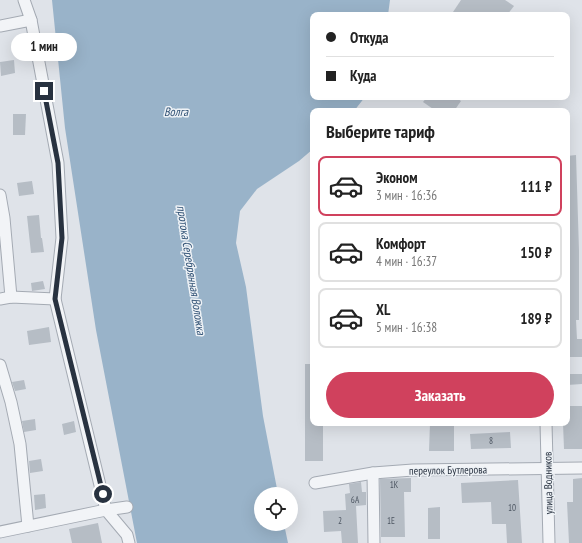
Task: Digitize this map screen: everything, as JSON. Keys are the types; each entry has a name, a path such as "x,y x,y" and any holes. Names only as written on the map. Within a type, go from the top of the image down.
{"street":[{"path":"24,0 30,20 58,163 62,238 55,299 106,510 127,535 129,543"},
{"path":"0,26 30,20"},
{"path":"0,195 4,218 5,298 55,299"},
{"path":"0,365 11,402 20,444 28,526"},
{"name":"улица Водников","path":"546,426 550,543"},
{"name":"переулок Бутлерова","path":"316,483 373,473 413,470 582,468"},
{"path":"373,473 374,543"},
{"path":"0,532 127,507"}],"water":[{"name":"Волга","path":"52,0 390,0 388,12 310,12 310,100 363,100 356,108 310,108 310,152 299,161 257,189 240,211 236,243 246,287 263,416 277,487 254,487 254,531 285,531 288,543 137,543 96,330 65,128"}],"building":[{"path":"461,0 505,0 514,6 509,12 453,12"},
{"path":"14,60 15,73 1,76 0,62"},
{"path":"425,100 461,101 456,108 432,108 423,102"},
{"path":"13,114 26,114 25,135 13,135"},
{"path":"576,155 579,251 579,320 576,320 577,339 582,339 582,357 570,357 570,156"},
{"path":"32,181 34,194 19,196 17,183"},
{"path":"39,215 44,252 31,253 27,216"},
{"path":"43,281 45,289 32,291 31,283"},
{"path":"49,327 51,342 29,345 27,331"},
{"path":"305,364 310,364 310,426 323,426 323,461 305,461"},
{"path":"570,374 582,374 582,384 570,385"},
{"path":"24,380 26,389 15,391 12,382"},
{"path":"570,406 582,406 582,449 564,449 563,426 570,426"},
{"path":"35,419 36,430 24,432 22,421"},
{"path":"74,421 76,432 64,435 62,424"},
{"path":"430,426 454,426 454,451 429,451"},
{"path":"510,432 511,448 471,449 470,434"},
{"path":"41,459 43,471 30,473 29,461"},
{"path":"411,478 411,492 404,492 405,537 381,537 380,479"},
{"path":"582,478 582,543 569,543 567,502 573,502 573,479"},
{"path":"518,480 522,543 507,543 506,524 492,524 491,502 462,503 461,483"},
{"path":"361,482 362,492 366,492 366,505 356,506 358,543 342,543 341,531 324,532 323,511 346,510 345,494 350,493 349,484"},
{"path":"45,494 46,508 35,510 34,495"},
{"path":"440,507 440,539 428,539 428,508"},
{"path":"98,523 102,543 72,543 69,529"}],"route":[{"path":"44,91 58,163 62,238 55,299 103,494"}],"water label":[{"name":"протока Серебрянная Воложка","path":"191,270"}]}
